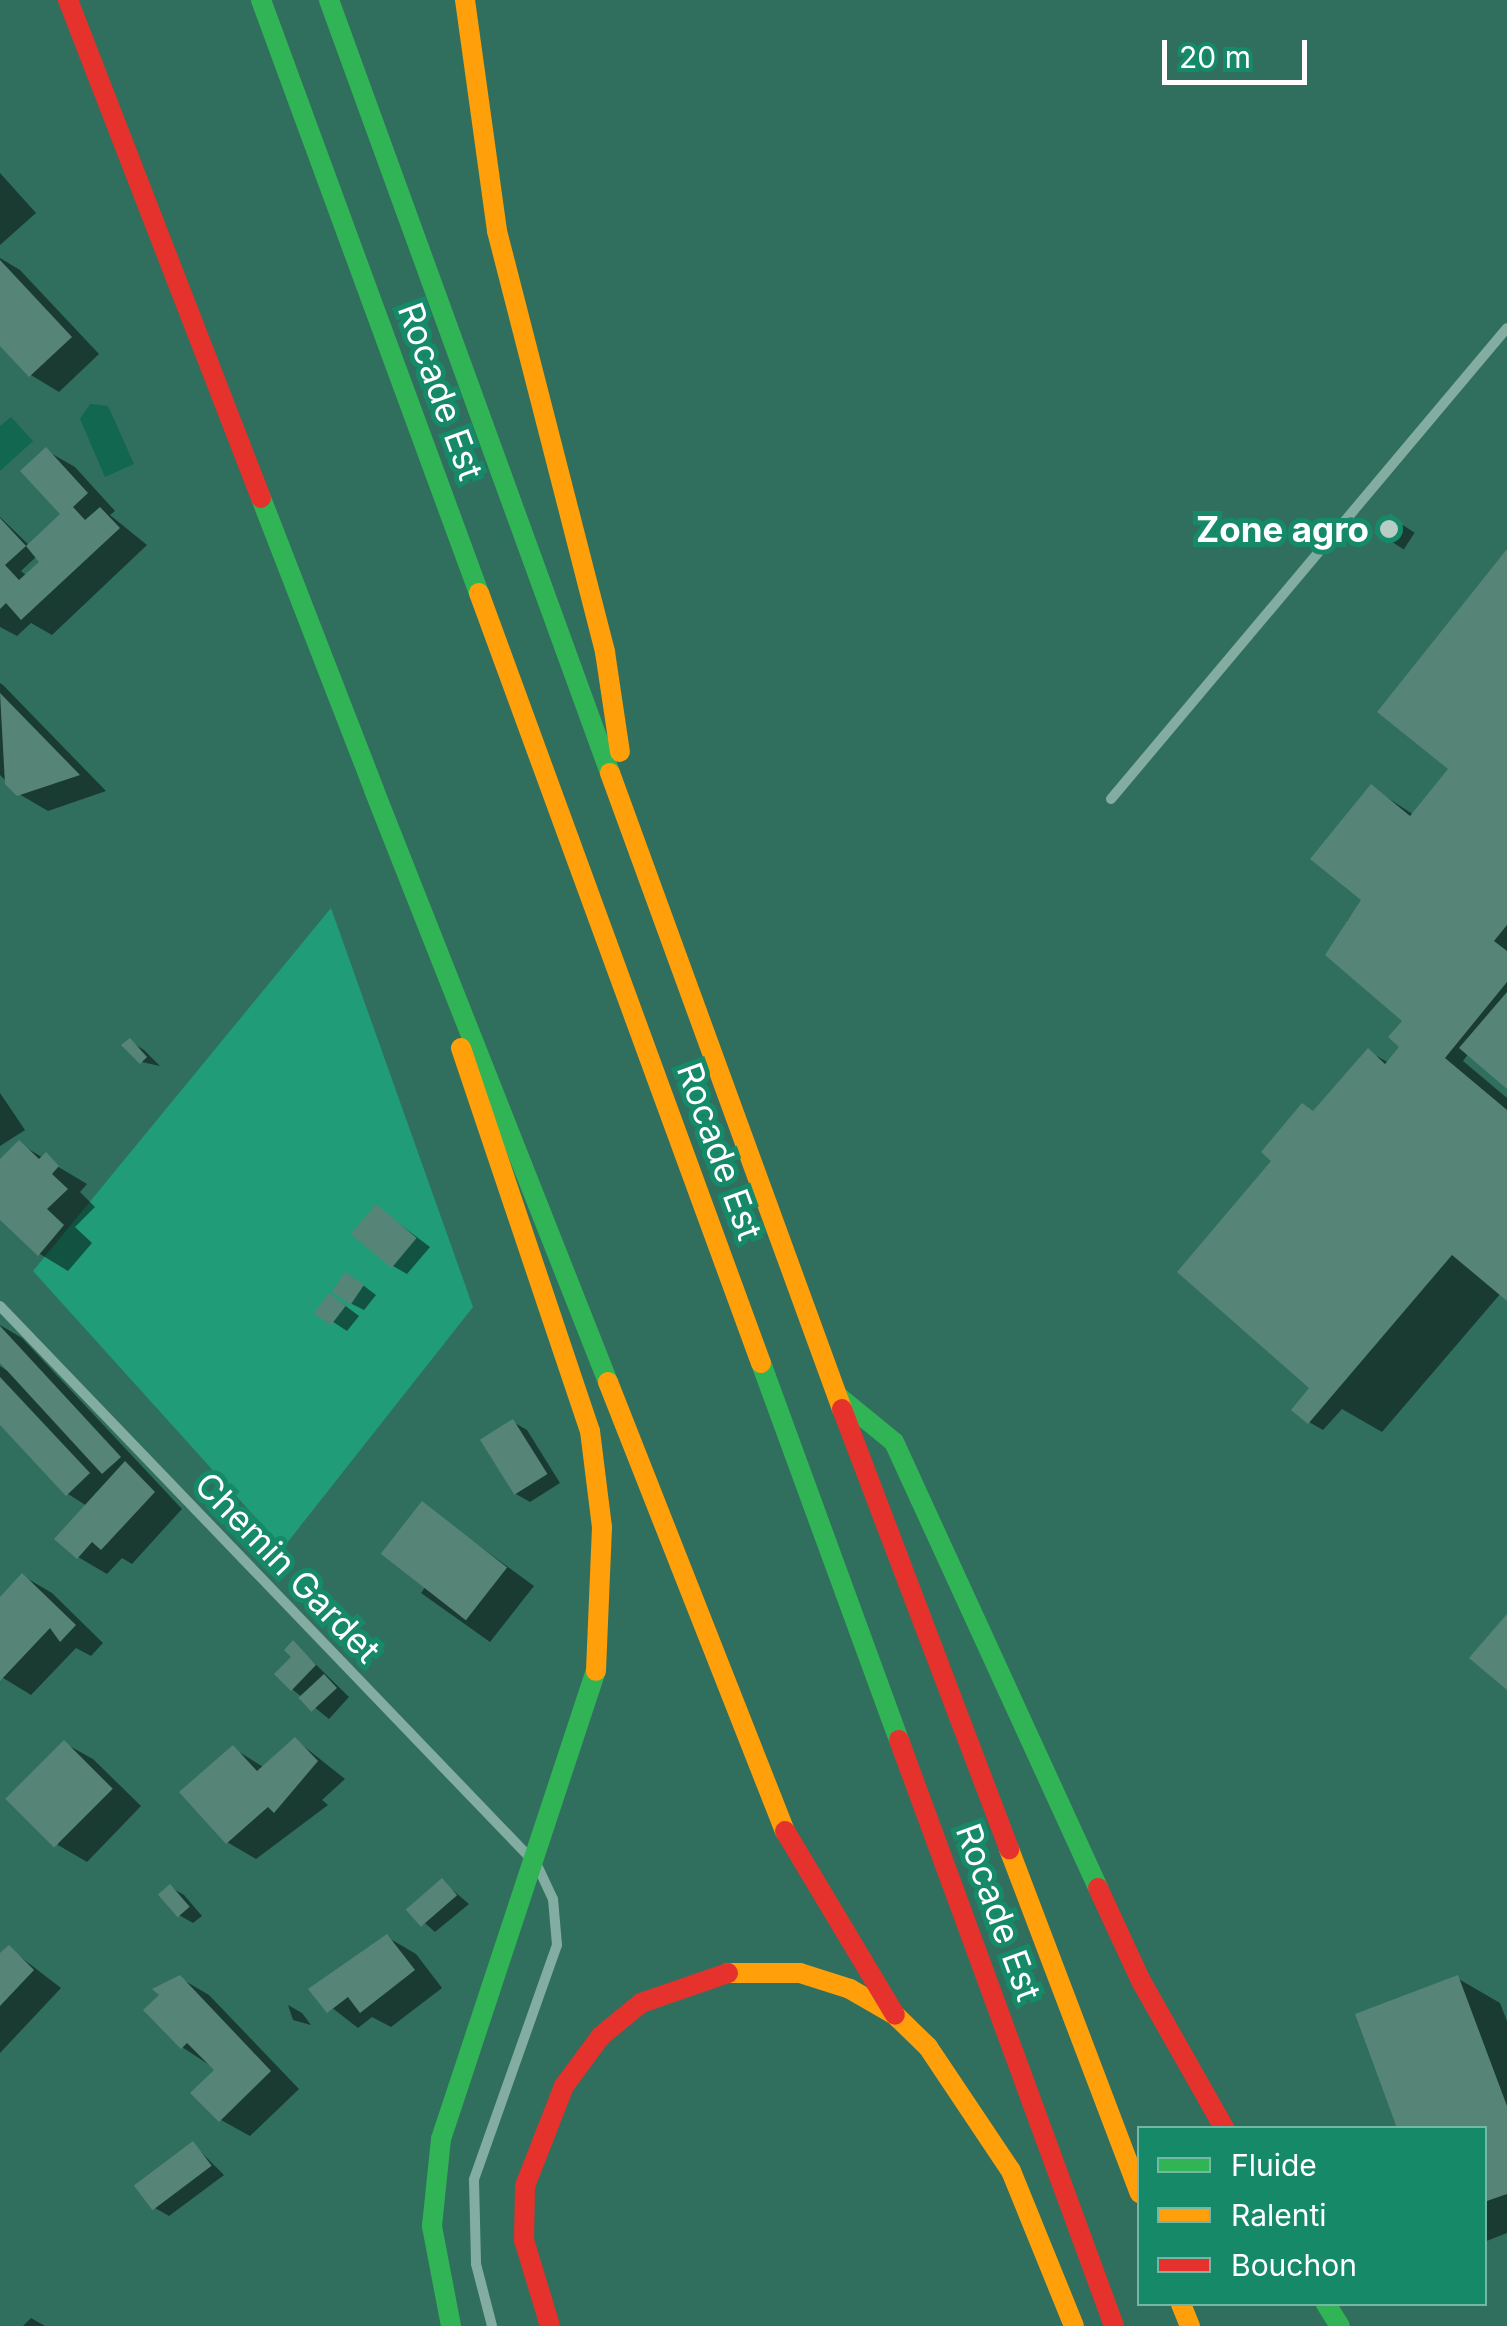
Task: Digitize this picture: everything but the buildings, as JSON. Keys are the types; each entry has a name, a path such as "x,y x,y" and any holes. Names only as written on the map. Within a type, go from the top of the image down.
{"main road":[{"path":"68,0 786,1835 895,2015 938,2060 1011,2171 1074,2326"},
{"name":"Rocade Est","path":"261,0 1114,2326"},
{"name":"Rocade Est","path":"329,0 575,666 837,1396 1137,2185"},
{"path":"465,0 497,232 606,652 630,820"},
{"path":"374,790 590,1431 597,1475 602,1585 594,1687 538,1865 441,2140 432,2226 451,2326"},
{"path":"837,1396 894,1442 1141,1981 1223,2126"},
{"path":"550,2326 524,2240 525,2186 564,2086 601,2036 640,2003 687,1982 742,1970 800,1973 850,1989 895,2015"}],"street":[{"path":"1112,799 1507,328"},
{"name":"Chemin Gardet","path":"0,1306 538,1865"},
{"path":"492,2326 476,2264 474,2180 556,1946 553,1899 538,1865"}],"shaded area":[{"path":"90,404 108,406 134,464 105,477 80,419"},
{"path":"11,417 33,441 0,471 0,426"},
{"path":"331,908 473,1307 283,1548 33,1271"}],"traffic: fast":[{"path":"261,0 479,593"},
{"path":"329,0 610,773"},
{"path":"261,498 374,790"},
{"path":"374,790 608,1382"},
{"path":"761,1363 899,1740"},
{"path":"840,1398 894,1442 1098,1888"},
{"path":"451,2326 432,2226 441,2139 596,1671"},
{"path":"1327,2306 1340,2326"}],"traffic: slow":[{"path":"465,0 497,231 605,652 620,752"},
{"path":"479,593 761,1363"},
{"path":"610,773 842,1409"},
{"path":"461,1048 590,1431 602,1527 596,1671"},
{"path":"608,1382 785,1831"},
{"path":"1009,1849 1137,2185"},
{"path":"728,1973 800,1973 850,1989 895,2015 928,2047 1011,2171 1074,2326"},
{"path":"1182,2306 1190,2326"}],"traffic: jam":[{"path":"68,0 261,498"},
{"path":"842,1409 1009,1849"},
{"path":"899,1740 1114,2326"},
{"path":"785,1831 895,2015"},
{"path":"1098,1888 1141,1981 1223,2126"},
{"path":"550,2326 524,2240 525,2186 564,2086 601,2036 641,2003 728,1973"}],"place":[{"name":"Zone agro","path":"1389,529"}]}
